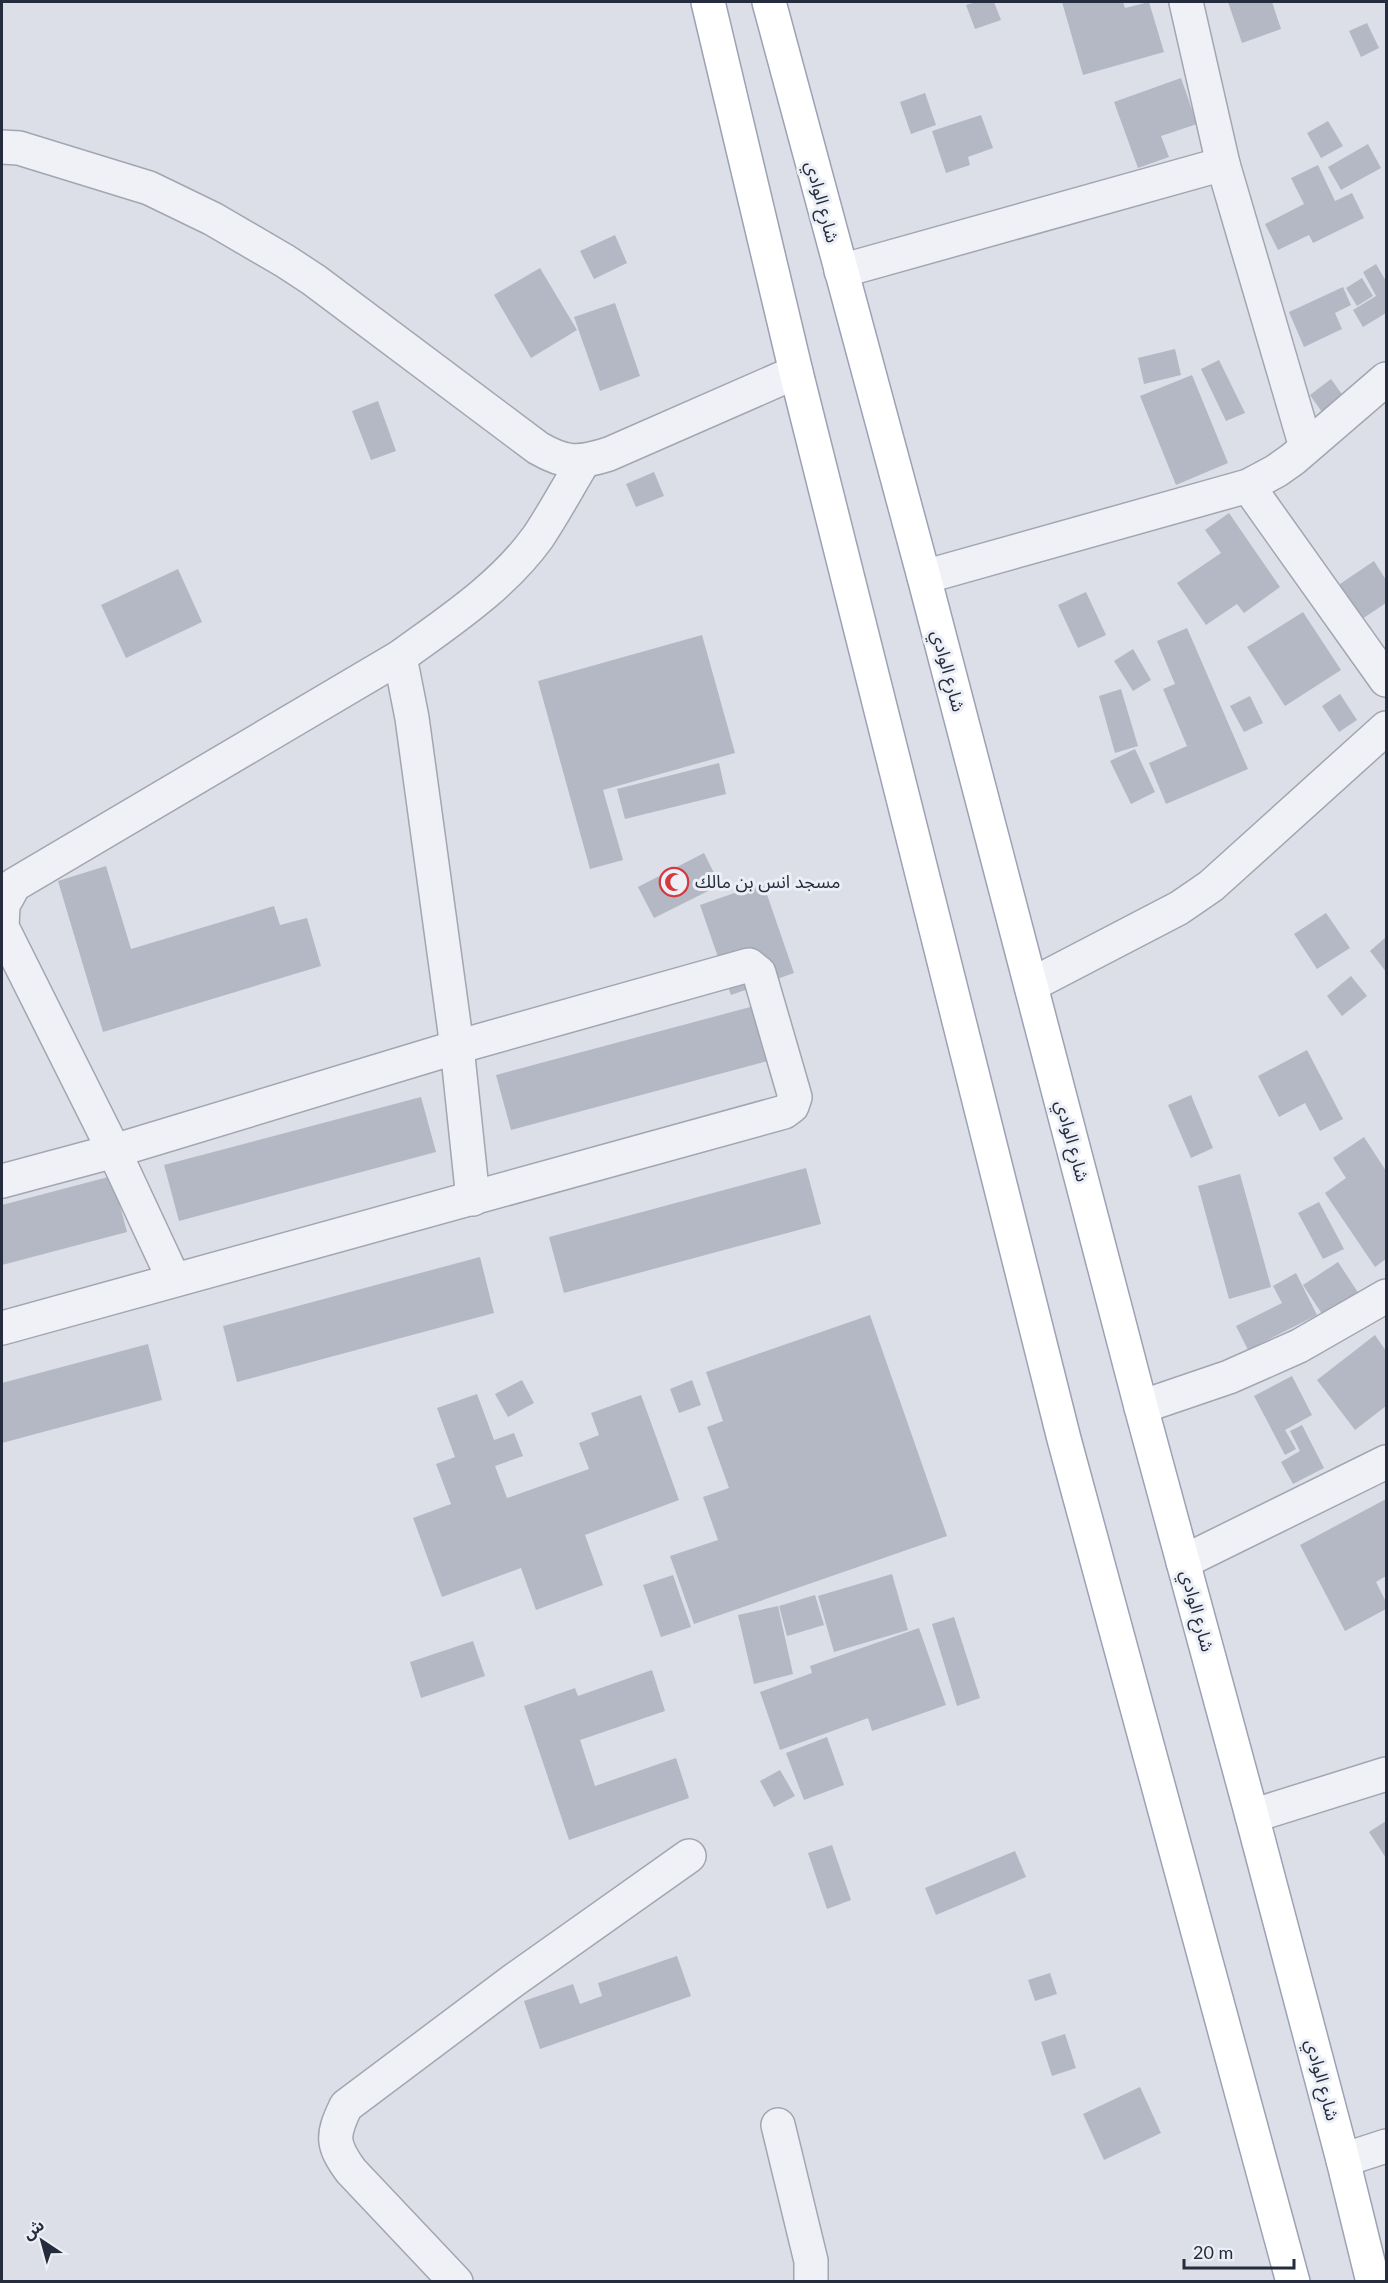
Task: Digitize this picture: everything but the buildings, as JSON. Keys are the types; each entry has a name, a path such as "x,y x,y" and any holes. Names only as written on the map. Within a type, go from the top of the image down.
{"main road":[{"path":"708,2 796,372 1064,1439 1293,2282"},
{"name":"شارع الوادي","path":"769,2 924,577 1141,1407 1343,2160 1373,2282"}],"street":[{"path":"1186,2 1222,165 1306,447"},
{"path":"2,147 19,148 149,188 213,219 304,274 538,448 559,460 583,462 609,454 796,372"},
{"path":"841,271 1222,165"},
{"path":"924,577 1248,486 1276,471 1386,379"},
{"path":"174,1280 114,1151 2,927 3,905 14,885 399,657 470,606 508,572 537,538 583,462"},
{"path":"1248,486 1386,680"},
{"path":"399,657 412,718 456,1047 473,1198"},
{"path":"1031,985 1179,908 1211,886 1386,728"},
{"path":"2,1180 114,1151 456,1047 749,965 759,973 795,1097 792,1106 784,1112 2,1328"},
{"path":"1141,1407 1229,1377 1299,1346 1386,1296"},
{"path":"1183,1562 1386,1462"},
{"path":"1252,1816 1386,1774"},
{"path":"456,2282 351,2171 337,2152 336,2128 346,2106 514,1980 689,1856"},
{"path":"778,2125 811,2261 812,2282"},
{"path":"1343,2160 1386,2146"}],"place":[{"name":"مسجد انس بن مالك","path":"674,882"}]}
